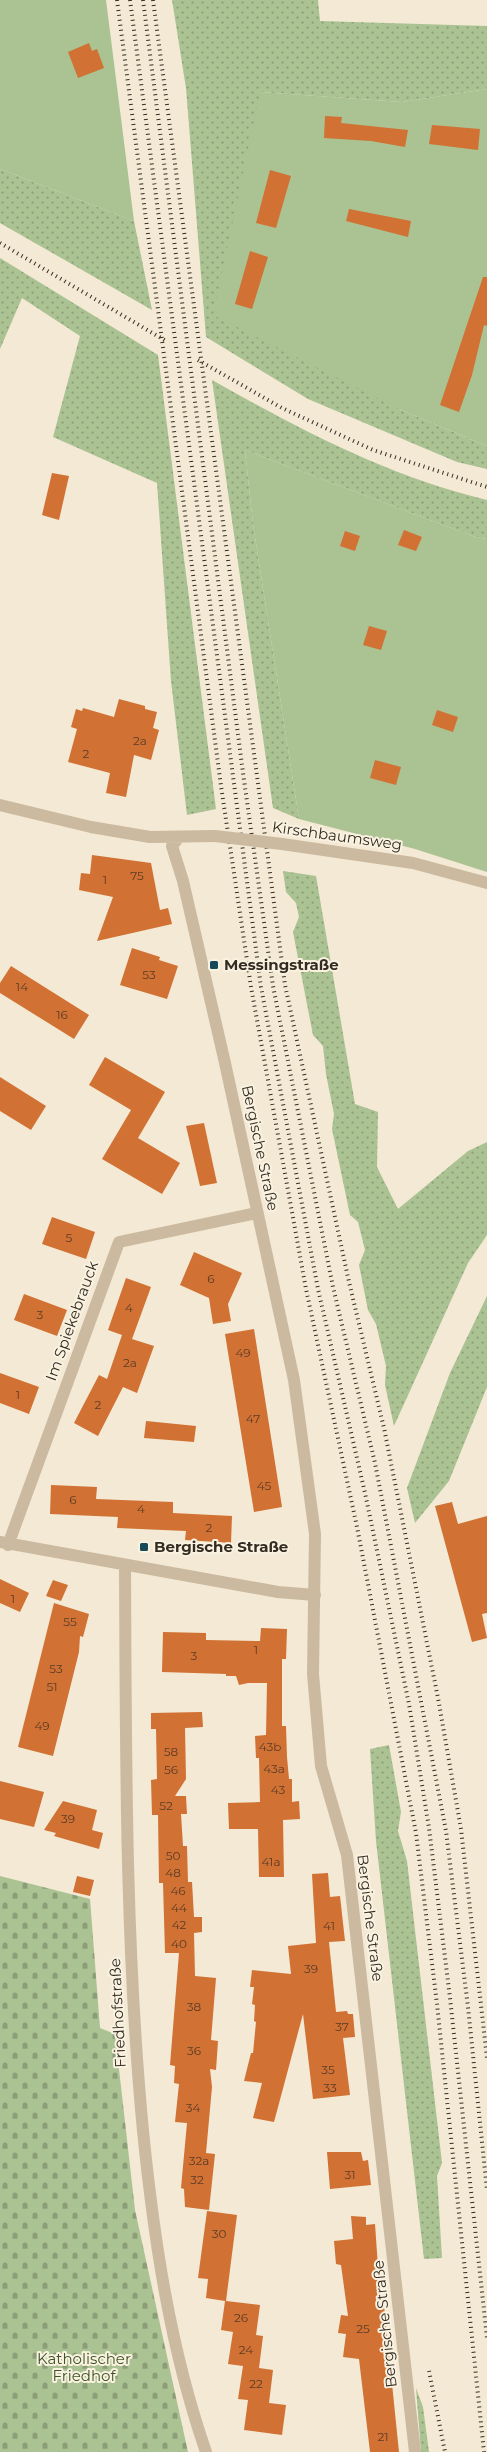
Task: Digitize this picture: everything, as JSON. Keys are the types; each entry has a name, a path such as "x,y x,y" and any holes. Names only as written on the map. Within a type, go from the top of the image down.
{"street":[{"path":"0,805 91,827 150,837 179,837"},
{"name":"Kirschbaumsweg","path":"179,837 215,836 413,863 487,883"},
{"name":"Bergische Straße","path":"179,837 172,846 173,852 183,881 225,1063 256,1213 294,1380 315,1534 313,1674 321,1766 347,1855 415,2452"},
{"name":"Im Spiekebrauck","path":"4,1544 119,1242 256,1213"},
{"path":"4,1544 278,1592 315,1595"},
{"name":"Friedhofstraße","path":"125,1564 126,1833 134,2039 151,2209 164,2290 178,2358 206,2452"}],"green space":[{"path":"0,0 106,0 134,221 0,169"},
{"path":"172,0 318,0 320,21 487,26 487,89 402,102 260,92 399,409 487,446 487,469 457,462 308,399 206,337 186,88"},
{"path":"487,89 487,446 399,409 213,315 260,92 402,102"},
{"path":"0,169 134,221 152,310 0,223"},
{"path":"0,258 158,355 216,809 187,815 171,681 157,483 53,437 80,336 22,298 0,349"},
{"path":"212,380 345,450 415,478 487,500 487,539 475,537 245,450 253,524 299,819 273,808"},
{"path":"245,450 475,537 487,539 487,872 415,849 299,819 253,524"},
{"path":"283,871 316,876 355,1104 378,1112 377,1167 398,1209 468,1151 487,1142 487,1235 468,1263 394,1426 385,1385 386,1366 376,1324 368,1310 359,1265 365,1250 358,1222 350,1215 332,1129 334,1114 326,1074 323,1046 313,1035 293,932 299,917 296,903 286,892"},
{"path":"487,1296 487,1387 449,1481 415,1523 407,1488 450,1373"},
{"path":"389,1745 401,1812 398,1831 407,1861 442,2163 437,2176 442,2258 424,2259 376,1841 370,1749"},
{"name":"Katholischer Friedhof","path":"0,1876 90,1899 100,2028 115,2034 135,2210 188,2452 0,2452"},
{"path":"416,2388 423,2407 429,2452 421,2452"}],"building":[{"path":"89,43 92,51 97,49 104,68 78,78 68,52"},
{"path":"325,116 342,117 341,123 408,130 405,147 371,141 324,138"},
{"path":"432,125 480,129 478,150 429,144"},
{"path":"270,170 291,176 276,228 256,223"},
{"path":"349,209 411,221 408,237 346,221"},
{"path":"250,251 268,257 252,309 235,304"},
{"path":"483,277 487,277 487,326 484,325 472,375 459,412 440,405"},
{"path":"52,473 69,476 59,520 42,515"},
{"path":"404,530 422,537 416,551 398,545"},
{"path":"345,531 360,536 355,551 340,546"},
{"path":"369,626 387,631 381,650 363,645"},
{"path":"119,699 145,706 145,709 157,712 153,728 159,730 151,760 134,755 126,797 106,793 110,773 68,762 77,729 71,727 76,709 82,711 83,708 114,717"},
{"path":"437,710 458,717 453,732 432,725"},
{"path":"375,760 401,767 396,785 370,778"},
{"path":"92,855 151,863 160,910 168,908 172,924 97,941 113,897 79,890 81,873 90,874"},
{"path":"132,948 160,957 159,960 178,966 167,999 120,985"},
{"path":"11,966 89,1015 74,1039 0,993 0,983"},
{"path":"105,1057 165,1092 138,1138 180,1163 162,1194 102,1159 131,1110 89,1085"},
{"path":"0,1077 46,1106 31,1130 0,1111"},
{"path":"204,1123 217,1183 200,1186 186,1126"},
{"path":"52,1217 95,1232 86,1259 42,1244"},
{"path":"194,1252 242,1273 228,1304 231,1321 213,1324 209,1298 180,1285"},
{"path":"126,1278 151,1287 132,1339 154,1346 137,1393 123,1387 98,1436 74,1423 99,1375 107,1379 122,1335 108,1330"},
{"path":"24,1294 67,1310 57,1336 14,1320"},
{"path":"254,1329 282,1507 254,1512 225,1334"},
{"path":"0,1373 39,1387 29,1414 0,1403"},
{"path":"146,1421 196,1426 194,1442 144,1438"},
{"path":"51,1485 97,1487 96,1499 173,1502 173,1513 232,1516 231,1543 185,1540 186,1531 117,1528 118,1517 50,1514"},
{"path":"452,1502 458,1524 487,1516 487,1613 482,1614 487,1638 472,1642 435,1506"},
{"path":"0,1579 29,1593 20,1612 0,1603"},
{"path":"53,1580 68,1585 61,1601 46,1596"},
{"path":"54,1603 89,1614 83,1637 80,1636 79,1652 53,1756 18,1747"},
{"path":"261,1628 287,1629 286,1659 282,1659 282,1726 286,1726 289,1779 292,1779 292,1802 299,1801 300,1819 283,1820 284,1877 259,1877 258,1829 229,1829 228,1803 260,1802 259,1758 256,1758 255,1736 266,1735 267,1683 239,1685 236,1676 226,1676 226,1674 162,1672 163,1632 206,1633 206,1640 260,1641"},
{"path":"202,1712 203,1727 185,1728 186,1779 175,1796 186,1796 187,1814 181,1814 183,1846 187,1846 188,1882 192,1882 194,1917 202,1917 202,1932 194,1933 195,1976 216,1978 211,2040 218,2041 216,2070 210,2069 212,2087 206,2153 215,2154 209,2210 185,2207 184,2189 181,2188 187,2123 175,2122 179,2084 174,2083 175,2066 170,2065 179,1953 165,1953 163,1883 159,1883 158,1815 152,1815 151,1780 157,1779 156,1729 151,1729 151,1713"},
{"path":"0,1781 44,1792 34,1827 0,1819"},
{"path":"63,1801 97,1810 92,1830 103,1833 99,1849 54,1836 56,1833 44,1830"},
{"path":"328,1873 330,1897 340,1896 345,1941 329,1942 336,2012 347,2011 348,2014 353,2014 355,2037 343,2038 350,2095 313,2099 303,2014 274,2122 253,2118 262,2083 244,2081 251,2053 253,2053 256,2022 254,2021 255,2005 252,2004 254,1987 250,1987 252,1970 291,1974 288,1946 316,1943 312,1874"},
{"path":"77,1876 94,1880 90,1896 73,1892"},
{"path":"327,2152 361,2152 363,2161 368,2160 371,2185 330,2189"},
{"path":"207,2211 237,2215 226,2301 260,2305 256,2335 263,2336 259,2368 273,2370 269,2403 286,2405 282,2435 244,2430 248,2400 238,2399 243,2366 228,2364 233,2332 221,2330 225,2301 206,2298 208,2279 198,2278"},
{"path":"351,2216 366,2217 366,2225 375,2224 380,2296 383,2296 399,2452 370,2452 359,2359 343,2357 346,2334 338,2333 341,2315 348,2316 341,2265 336,2264 334,2241 353,2239"}],"railway":[{"path":"117,0 221,786 251,987 306,1289 357,1527 416,1833 437,2004 484,2452"},
{"path":"130,0 261,987 318,1289 365,1493 409,1704 429,1828 450,1998 487,2338"},
{"path":"143,0 243,773 273,986 333,1287 375,1463 446,1831 468,2007 487,2190"},
{"path":"153,0 285,985 349,1282 384,1428 438,1698 461,1829 487,2058"},
{"path":"0,243 166,341"},
{"path":"198,360 282,408 373,450 487,487"},
{"path":"429,2371 445,2452"}],"place":[{"name":"Messingstraße","path":"214,965"},
{"name":"Bergische Straße","path":"144,1547"}]}
